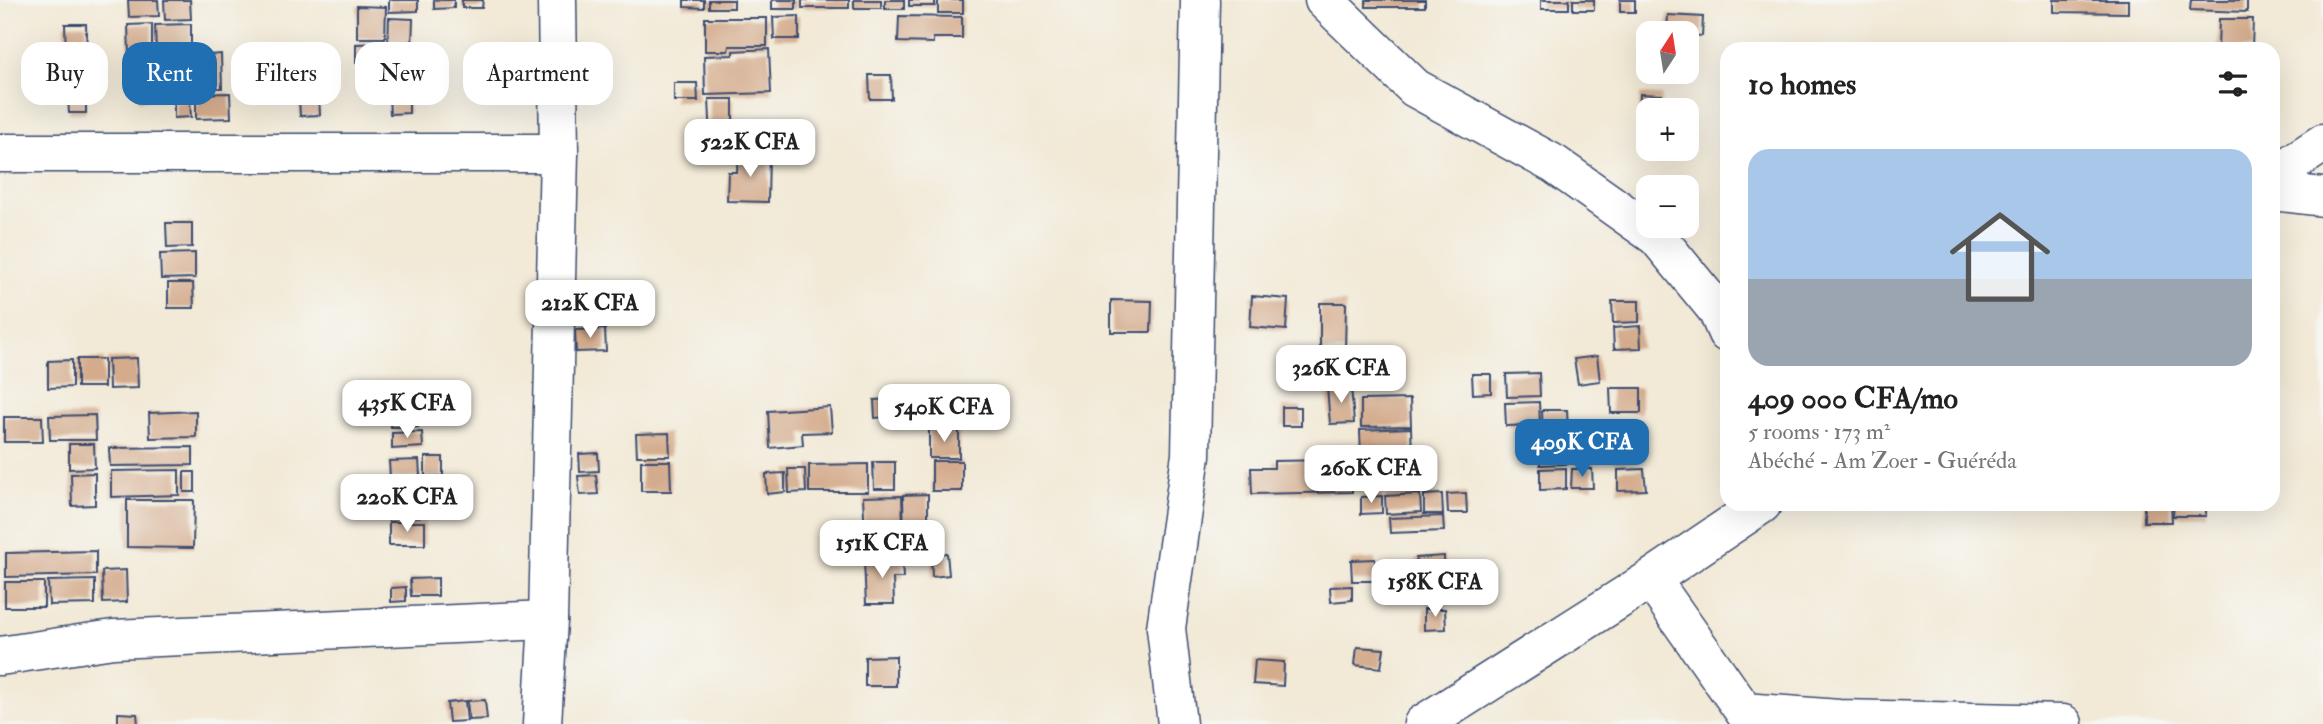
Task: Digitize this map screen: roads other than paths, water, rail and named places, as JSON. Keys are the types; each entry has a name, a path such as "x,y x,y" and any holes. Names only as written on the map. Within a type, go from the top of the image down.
{"street":[{"path":"542,724 548,621 559,153 557,0"},
{"path":"1177,724 1166,628 1191,456 1200,0"},
{"path":"1324,0 1415,88 1554,164 1657,237 1720,317"},
{"path":"2280,171 2323,143"},
{"path":"0,153 559,153"},
{"path":"2280,192 2323,197"},
{"path":"1423,724 1651,579 1752,511"},
{"path":"1651,579 1749,718 2063,724"},
{"path":"0,656 113,639 548,621"}]}
